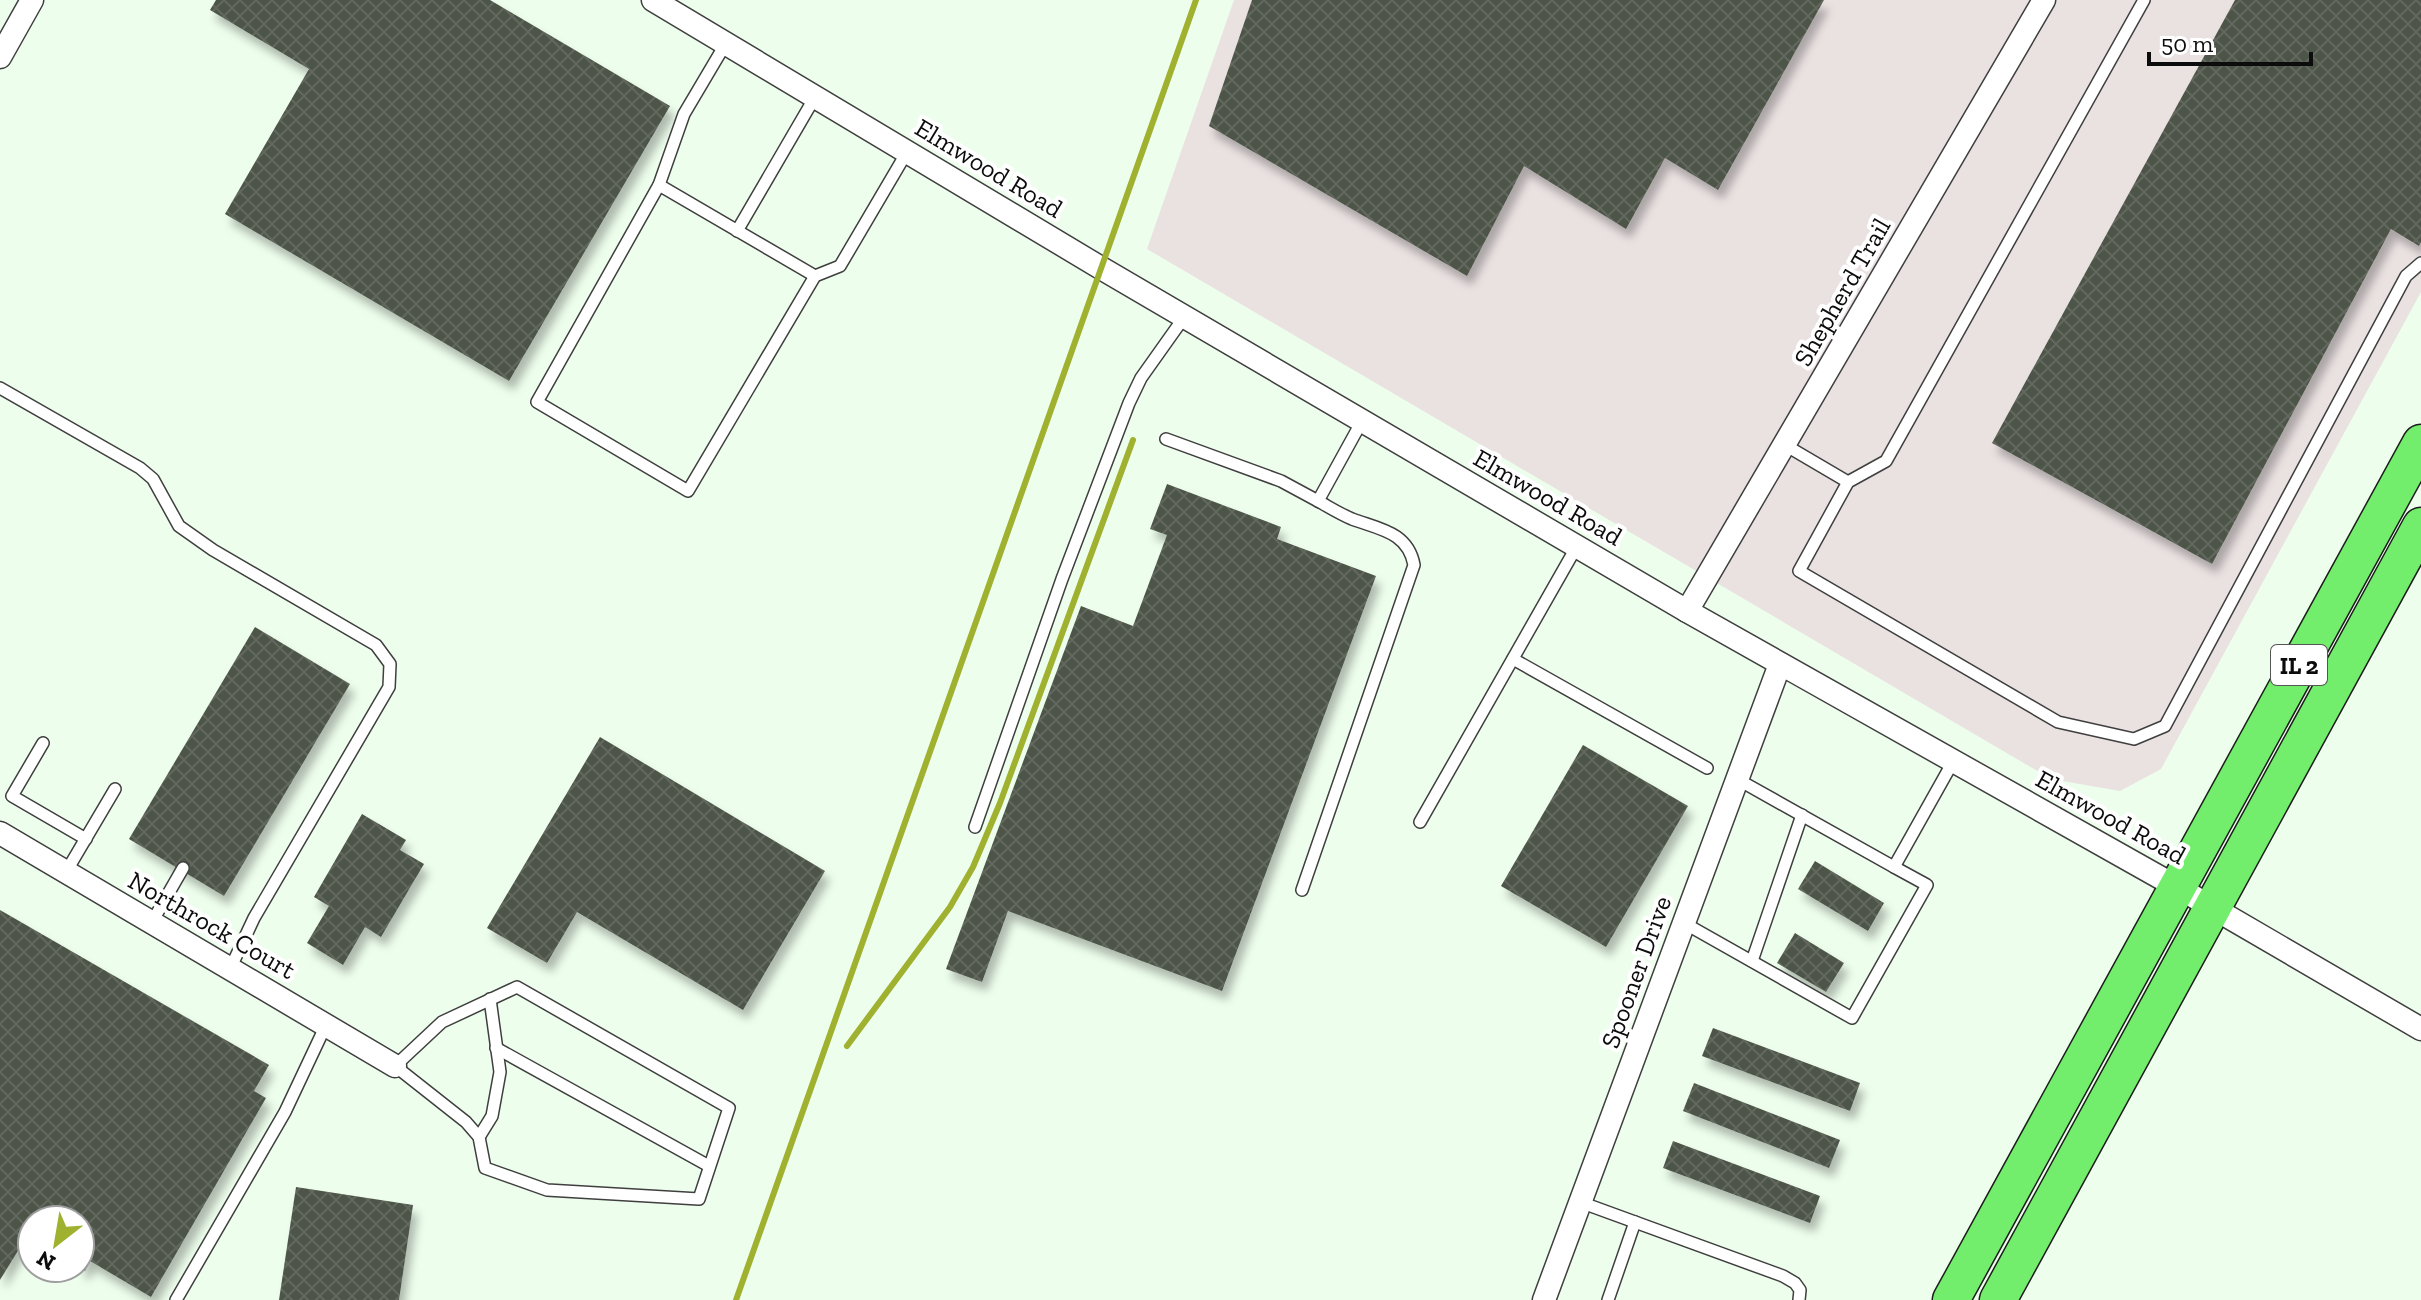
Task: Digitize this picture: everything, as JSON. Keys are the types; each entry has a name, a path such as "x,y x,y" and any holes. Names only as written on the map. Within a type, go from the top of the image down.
{"main road":[{"name":"IL 2","path":"1951,1300 2421,443"},
{"name":"IL 2","path":"1998,1300 2421,526"}],"street":[{"path":"0,57 32,0"},
{"name":"Elmwood Road","path":"653,0 1687,611 2213,907 2421,1029"},
{"name":"Shepherd Trail","path":"1687,611 2044,0"},
{"name":"Spooner Drive","path":"1544,1300 1780,664"},
{"name":"Northrock Court","path":"0,833 395,1066"}],"lane":[{"path":"2144,0 1886,461 1848,482 1799,571 2058,722 2134,739 2165,726 2406,276 2421,263"},
{"path":"726,43 684,114 659,185 537,402 688,491 815,276 840,266 907,152"},
{"path":"737,231 815,97"},
{"path":"659,185 815,276"},
{"path":"975,827 1062,579 1129,403 1141,378 1185,316"},
{"path":"0,388 140,468 153,479 179,526 213,550 376,645 390,664 389,687 254,918 230,969"},
{"path":"1318,501 1362,421"},
{"path":"1166,439 1281,481 1348,517 1401,538 1412,555 1414,565 1302,890"},
{"path":"1785,445 1848,482"},
{"path":"1420,822 1577,546"},
{"path":"1513,659 1707,768"},
{"path":"43,743 12,796 86,839"},
{"path":"1894,867 1954,760"},
{"path":"1684,923 1852,1018 1927,885 1737,779"},
{"path":"66,872 115,789"},
{"path":"1752,961 1802,815"},
{"path":"152,922 183,868"},
{"path":"517,987 729,1108 699,1199 547,1190 485,1168 479,1137 466,1122 395,1066 442,1022 490,999 517,987"},
{"path":"479,1137 492,1116 500,1072 490,999"},
{"path":"176,1300 285,1112 326,1025"},
{"path":"496,1048 709,1166"},
{"path":"1580,1202 1783,1276 1800,1290 1799,1300"},
{"path":"1608,1300 1635,1222"}],"shaded area":[{"path":"1234,0 2421,0 2421,292 2161,769 2120,791 2051,779 1147,249"}],"building":[{"path":"216,0 490,0 670,106 509,381 225,214 309,69 210,10"},
{"path":"1252,0 1824,0 1718,190 1665,158 1626,229 1524,166 1467,276 1209,126"},
{"path":"2235,0 2421,0 2421,242 2419,246 2391,229 2212,564 1992,443"},
{"path":"1167,484 1281,527 1277,539 1376,576 1222,991 1008,911 982,982 946,969 1081,606 1133,626 1167,535 1150,529"},
{"path":"255,627 350,684 224,896 129,839"},
{"path":"600,737 825,871 743,1010 577,912 547,963 487,928"},
{"path":"1583,745 1688,806 1606,947 1501,886"},
{"path":"362,814 406,840 400,850 424,864 381,937 365,927 343,965 307,943 329,906 314,897"},
{"path":"1815,861 1884,903 1868,931 1798,889"},
{"path":"0,910 269,1065 254,1091 266,1098 151,1297 96,1265 96,1204 16,1204 16,1254 0,1280"},
{"path":"1795,933 1844,963 1826,992 1777,963"},
{"path":"1713,1028 1860,1083 1850,1111 1702,1056"},
{"path":"1694,1083 1840,1140 1829,1168 1683,1111"},
{"path":"1673,1141 1820,1196 1810,1223 1663,1168"},
{"path":"296,1187 413,1205 399,1300 279,1300"}],"railway":[{"path":"736,1300 1196,0"},
{"path":"847,1046 950,907 973,867 1000,803 1133,440"}]}
